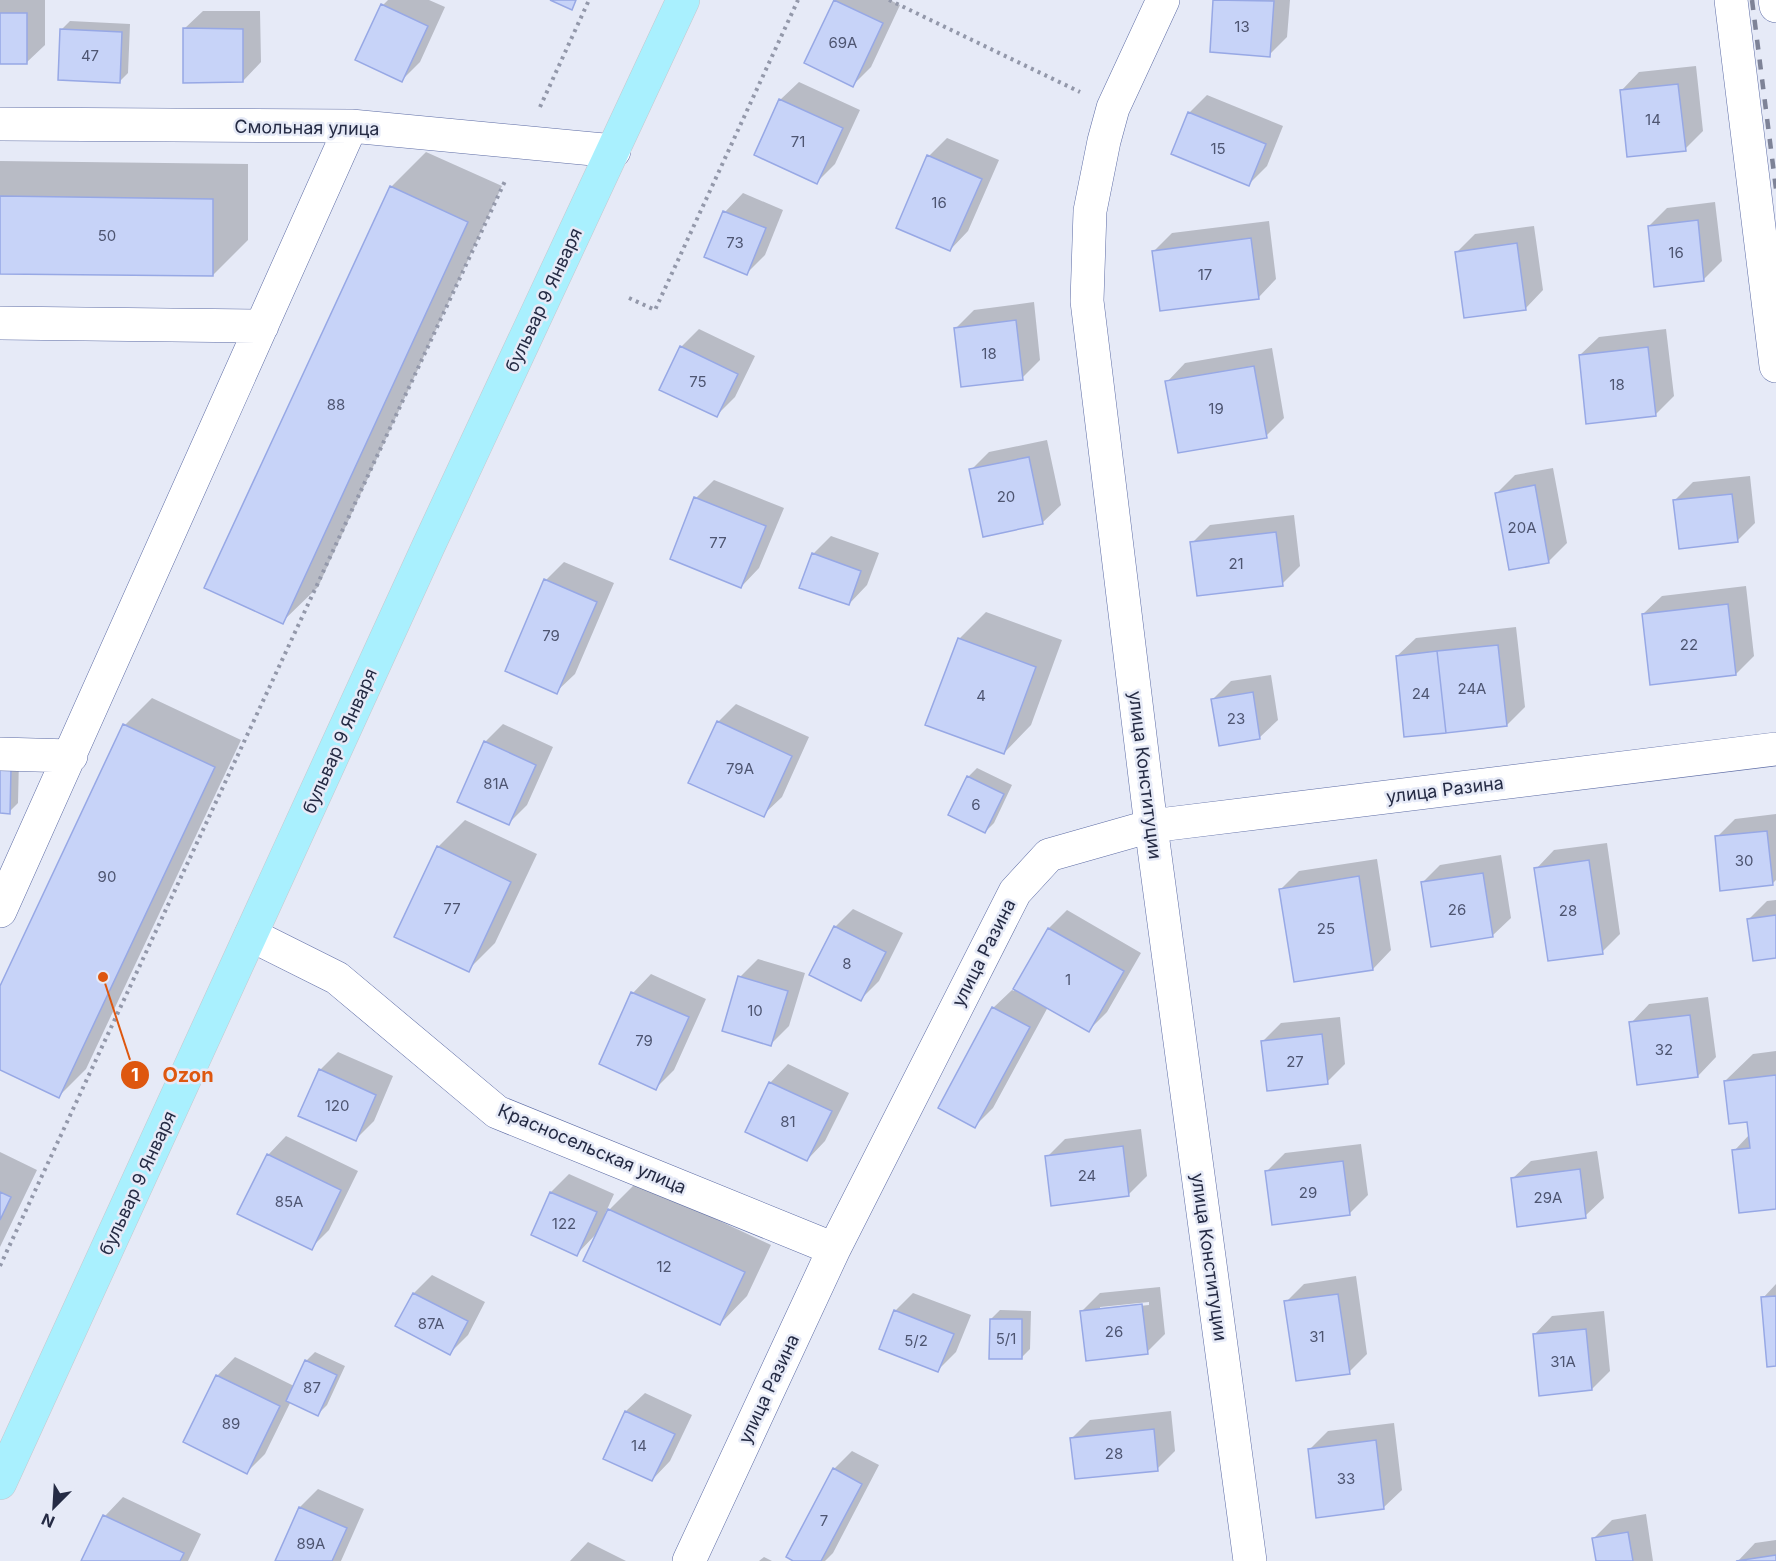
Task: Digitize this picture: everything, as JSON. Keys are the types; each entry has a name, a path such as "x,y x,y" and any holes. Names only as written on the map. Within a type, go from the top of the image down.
{"main road":[{"name":"бульвар 9 Января","path":"0,1483 428,547 683,0"}],"street":[{"name":"улица Конституции","path":"1163,0 1113,108 1090,211 1088,300 1151,826 1250,1561"},
{"path":"1731,0 1776,366"},
{"path":"1775,0 1776,6"},
{"name":"Смольная улица","path":"0,124 351,126 614,151"},
{"path":"0,910 71,756 351,126"},
{"path":"0,323 262,327"},
{"name":"улица Разина","path":"689,1561 834,1249 1015,892 1049,855 1151,826 1776,749"},
{"path":"0,754 71,756"},
{"name":"Красносельская улица","path":"251,935 337,978 497,1112 834,1249"}],"path":[{"path":"0,1266 589,0"},
{"path":"629,298 655,310 798,0"},
{"path":"889,0 1113,108"}],"building":[{"path":"550,0 576,0 572,10"},
{"path":"834,0 883,23 853,87 804,63"},
{"path":"1213,0 1274,1 1270,57 1210,52"},
{"path":"381,4 428,26 402,82 355,60"},
{"path":"0,13 27,13 27,64 0,64"},
{"path":"183,28 243,29 243,82 183,83"},
{"path":"60,29 122,32 120,83 58,80"},
{"path":"1678,84 1686,151 1627,157 1620,90"},
{"path":"779,99 843,128 817,184 754,155"},
{"path":"1188,112 1266,144 1249,186 1171,154"},
{"path":"927,155 982,179 950,251 896,228"},
{"path":"390,186 468,222 283,624 204,588"},
{"path":"0,196 213,199 213,276 0,274"},
{"path":"723,211 766,228 747,275 704,257"},
{"path":"1698,220 1704,281 1654,287 1648,226"},
{"path":"1251,238 1259,299 1160,311 1152,251"},
{"path":"1517,243 1526,310 1464,318 1455,252"},
{"path":"1016,320 1023,380 961,387 954,328"},
{"path":"680,346 738,374 717,417 659,390"},
{"path":"1648,347 1656,416 1586,424 1579,355"},
{"path":"1254,366 1267,438 1178,453 1165,381"},
{"path":"1029,457 1043,524 983,537 969,469"},
{"path":"1535,485 1549,563 1509,570 1495,493"},
{"path":"1732,494 1738,542 1679,549 1673,500"},
{"path":"694,497 766,526 741,588 670,559"},
{"path":"1276,532 1283,586 1197,596 1190,542"},
{"path":"812,553 861,571 849,605 799,588"},
{"path":"544,579 597,602 557,694 505,671"},
{"path":"1728,604 1736,675 1650,685 1642,614"},
{"path":"958,638 1036,667 1004,754 925,725"},
{"path":"1498,645 1507,726 1446,733 1437,651"},
{"path":"1437,651 1446,733 1404,737 1396,656"},
{"path":"1253,692 1260,739 1219,746 1211,699"},
{"path":"717,721 792,756 764,817 688,783"},
{"path":"123,724 215,767 59,1098 0,1070 0,986"},
{"path":"484,741 536,765 509,825 457,802"},
{"path":"0,767 11,768 10,814 0,813"},
{"path":"967,776 1004,794 985,833 948,815"},
{"path":"1767,831 1773,885 1720,891 1715,836"},
{"path":"437,846 511,882 469,972 394,937"},
{"path":"1589,860 1603,954 1548,961 1534,868"},
{"path":"1483,873 1493,937 1431,947 1421,882"},
{"path":"1359,876 1373,970 1294,982 1279,889"},
{"path":"1776,915 1776,958 1753,961 1747,919"},
{"path":"834,926 886,952 861,1001 809,975"},
{"path":"1048,928 1124,971 1089,1032 1013,989"},
{"path":"738,976 788,991 771,1046 722,1031"},
{"path":"631,992 689,1017 656,1090 599,1064"},
{"path":"992,1007 1030,1027 975,1128 938,1108"},
{"path":"1690,1015 1698,1077 1637,1085 1629,1022"},
{"path":"1322,1034 1328,1084 1267,1091 1261,1041"},
{"path":"319,1069 376,1095 356,1141 298,1116"},
{"path":"1776,1075 1776,1209 1739,1213 1732,1150 1750,1148 1747,1122 1729,1124 1724,1081"},
{"path":"769,1082 832,1111 807,1161 745,1132"},
{"path":"1123,1146 1129,1196 1051,1206 1045,1156"},
{"path":"267,1154 341,1190 312,1250 237,1214"},
{"path":"1343,1161 1350,1215 1272,1225 1265,1171"},
{"path":"1580,1169 1586,1218 1517,1227 1511,1178"},
{"path":"0,1192 11,1197 0,1220"},
{"path":"550,1192 597,1212 577,1256 531,1235"},
{"path":"608,1209 745,1272 720,1325 583,1261"},
{"path":"413,1293 468,1321 450,1355 395,1326"},
{"path":"1338,1294 1350,1374 1296,1381 1284,1301"},
{"path":"1776,1296 1776,1366 1767,1367 1761,1297"},
{"path":"1142,1304 1148,1354 1086,1361 1080,1311"},
{"path":"894,1310 954,1334 938,1372 879,1349"},
{"path":"990,1319 1022,1319 1022,1359 989,1359"},
{"path":"1586,1329 1592,1390 1539,1396 1533,1334"},
{"path":"305,1360 337,1375 318,1416 286,1401"},
{"path":"216,1375 280,1406 247,1474 183,1442"},
{"path":"625,1411 675,1434 652,1481 603,1459"},
{"path":"1154,1429 1158,1471 1075,1479 1070,1438"},
{"path":"1376,1440 1384,1509 1316,1518 1308,1449"},
{"path":"833,1468 862,1484 821,1561 793,1561 786,1557"},
{"path":"299,1507 347,1528 332,1561 275,1561"},
{"path":"103,1515 184,1553 180,1561 81,1561"},
{"path":"1628,1532 1633,1561 1596,1561 1592,1538"},
{"path":"1776,1555 1776,1561 1736,1561"}],"railway":[{"path":"1752,0 1776,189"}],"place":[{"name":"Ozon","path":"103,977"}]}
